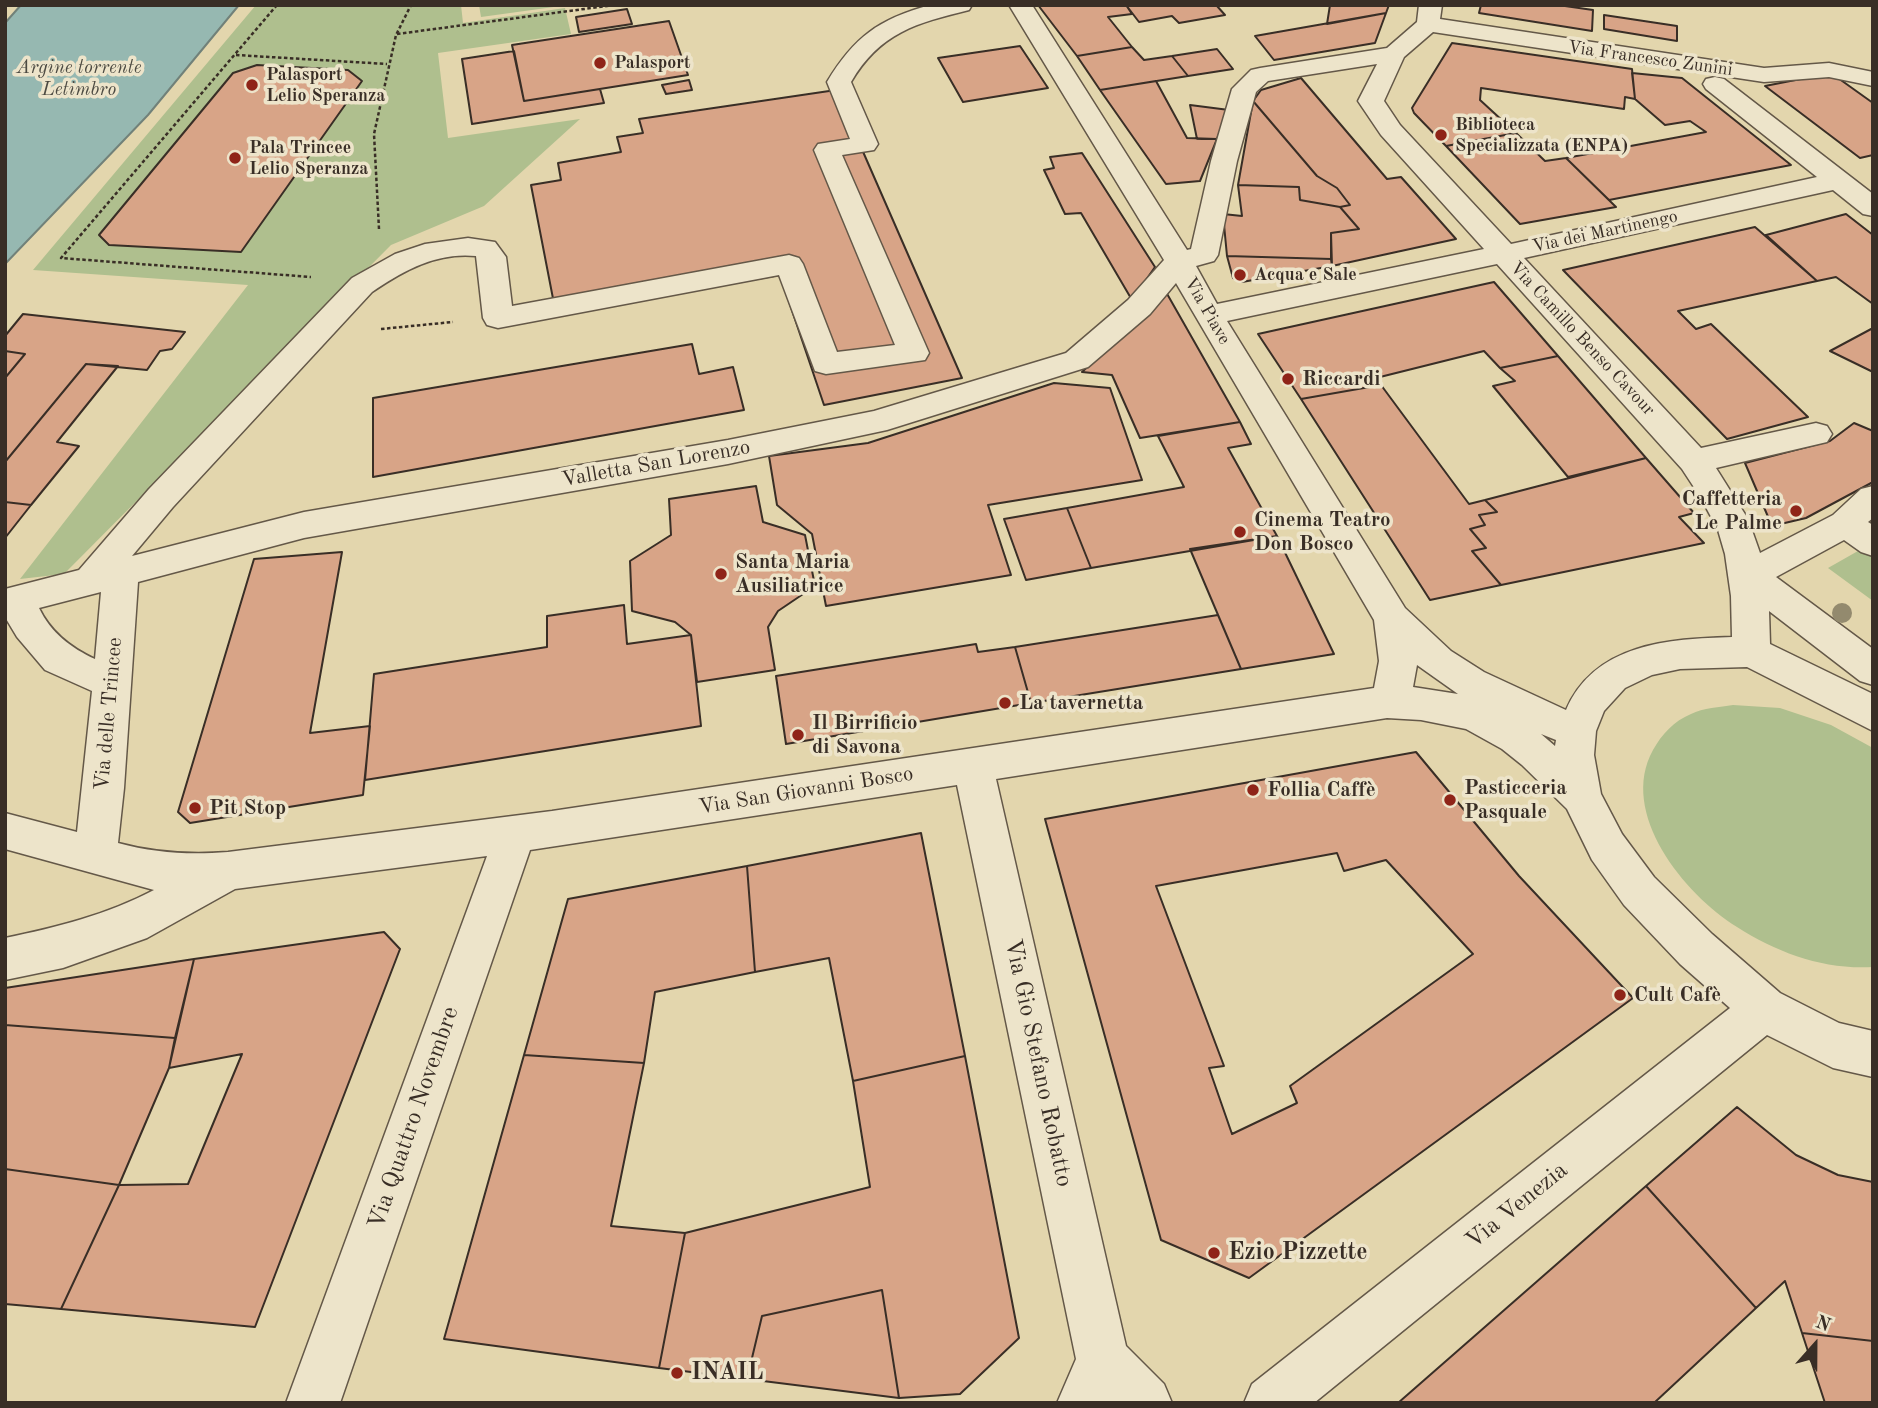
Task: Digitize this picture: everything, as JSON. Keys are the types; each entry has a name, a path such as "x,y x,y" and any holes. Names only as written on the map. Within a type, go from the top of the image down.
{"street":[{"path":"112,683 58,659 12,602 106,576 153,507 362,285 391,266 428,251 461,245 485,248 492,257 498,318 789,264 826,364 914,353 827,149 865,144 839,82 849,62 869,40 888,26 961,5"},
{"name":"Via Piave","path":"1020,5 1179,261 1208,315 1392,618 1438,662 1471,683 1528,712 1576,731"},
{"path":"1179,261 1204,256 1224,160 1244,89 1260,75 1394,54 1430,15"},
{"name":"Via Francesco Zunini","path":"1430,15 1573,48 1764,75 1829,69 1873,79"},
{"name":"Via Camillo Benso Cavour","path":"1394,54 1371,101 1390,130 1694,461 1726,511 1739,539 1748,576 1751,652"},
{"path":"1715,84 1873,208"},
{"name":"Via dei Martinengo","path":"1208,315 1837,181"},
{"name":"Valletta San Lorenzo","path":"106,576 304,525 728,452 876,422 1077,360 1139,307 1179,261"},
{"path":"1694,461 1816,434"},
{"path":"1748,576 1859,534 1873,498"},
{"name":"Via delle Trincee","path":"94,856 104,788 112,683 106,576"},
{"path":"1748,576 1873,670"},
{"name":"Via Piave","path":"1387,702 1397,685 1399,664 1392,618"},
{"path":"1873,715 1861,706 1751,652 1680,654 1644,662 1612,677 1589,701 1576,731 1574,755 1581,796 1607,847 1639,891 1696,949 1764,1009 1833,1045 1873,1054"},
{"name":"Via San Giovanni Bosco","path":"5,831 147,870 189,874 228,872 515,835 1387,702 1427,703 1460,709 1502,726 1532,748 1581,796"},
{"name":"Via Gio Stefano Robatto","path":"973,766 1094,1382"},
{"name":"Via Quattro Novembre","path":"313,1403 515,835"},
{"path":"5,958 63,947 132,924 228,872"},
{"name":"Via Venezia","path":"1271,1403 1764,1009"},
{"path":"1094,1382 1145,1403"}],"path":[{"path":"277,5 61,258 314,278"},
{"path":"379,229 374,134 396,34 411,5"},
{"path":"396,34 614,5"},
{"path":"235,55 388,64"},
{"path":"314,335 498,318"}],"green space":[{"path":"256,5 461,5 463,23 565,8 571,34 438,53 448,138 580,119 484,206 391,245 64,574 20,579 248,285 33,270"},
{"path":"479,5 568,5 481,17"},
{"path":"1865,547 1873,553 1873,601 1828,568"},
{"path":"1733,705 1780,708 1831,725 1873,748 1873,967 1819,963 1769,945 1717,913 1678,873 1662,850 1650,825 1644,800 1644,774 1653,750 1679,720 1701,710"}],"water":[{"name":"Argine torrente Letimbro","path":"21,5 239,5 148,115 5,264 5,23"}],"building":[{"path":"1038,5 1126,5 1132,14 1108,17 1132,47 1077,56"},
{"path":"1126,5 1223,5 1217,6 1225,15 1179,23 1172,16 1139,22"},
{"path":"1330,5 1389,5 1386,13 1327,24"},
{"path":"1481,5 1558,5 1593,10 1592,31 1479,13"},
{"path":"627,9 632,24 579,32 576,17"},
{"path":"1386,13 1375,43 1274,60 1255,36"},
{"path":"1604,15 1677,26 1677,41 1604,29"},
{"name":"Palasport","path":"669,21 688,75 524,101 512,45"},
{"path":"1452,43 1632,69 1635,99 1625,97 1624,109 1481,88 1480,100 1516,133 1446,146 1412,108"},
{"path":"1020,46 1048,88 963,102 938,58"},
{"path":"1132,47 1144,60 1172,56 1188,76 1100,90 1077,56"},
{"path":"1217,49 1233,69 1188,76 1172,56"},
{"path":"514,51 524,101 600,89 604,103 472,124 462,59"},
{"name":"Pala Trincee Lelio Speranza","path":"257,65 348,70 362,81 241,252 109,245 99,235 233,73"},
{"path":"1632,73 1682,78 1791,165 1609,200 1566,158 1706,132 1690,121 1665,125 1635,99"},
{"path":"1831,73 1873,103 1873,155 1860,158 1765,86"},
{"path":"1301,78 1387,179 1401,177 1456,239 1332,266 1331,233 1359,229 1340,207 1350,205 1337,188 1317,176 1253,101 1261,90"},
{"path":"689,80 692,90 666,94 662,85"},
{"path":"1156,81 1187,138 1217,139 1200,181 1166,184 1100,90"},
{"path":"836,90 962,378 824,405 780,275 556,314 531,185 561,180 558,163 621,152 617,137 643,133 639,119"},
{"path":"1253,101 1317,176 1337,188 1350,205 1340,207 1300,200 1299,187 1238,185"},
{"path":"1190,105 1229,110 1217,139 1197,139"},
{"path":"1516,133 1545,161 1566,158 1616,207 1520,224 1446,146"},
{"path":"1082,153 1155,267 1132,300 1081,213 1065,214 1044,170 1054,168 1050,157"},
{"path":"1238,185 1299,187 1300,200 1340,207 1359,229 1331,233 1331,259 1227,256 1223,214 1242,216"},
{"path":"1846,214 1873,235 1873,304 1836,277 1817,281 1766,235"},
{"path":"1755,227 1817,281 1678,311 1696,329 1711,324 1808,417 1727,439 1563,270"},
{"path":"1227,256 1331,259 1332,266 1242,282 1233,278"},
{"path":"1494,282 1558,356 1500,368 1484,351 1376,378 1381,385 1301,399 1258,334"},
{"path":"1166,292 1240,422 1140,438 1112,375 1082,372"},
{"path":"23,314 185,332 172,349 160,351 147,370 86,364 5,462 5,378 25,354 5,351 5,336"},
{"path":"1873,328 1873,372 1830,351"},
{"path":"692,344 699,374 733,367 744,410 373,477 373,398"},
{"path":"5,351 25,354 5,378"},
{"path":"1558,356 1646,458 1568,477 1493,386 1515,381 1500,368"},
{"path":"86,364 118,366 57,442 79,446 31,505 5,502 5,462"},
{"path":"1054,383 1110,388 1142,480 988,505 1011,575 826,606 812,534 777,505 769,456 868,443"},
{"path":"1381,385 1469,504 1485,500 1497,512 1479,515 1485,525 1470,529 1486,548 1472,551 1501,585 1430,600 1301,399"},
{"path":"1240,422 1251,444 1228,448 1277,536 1091,568 1067,508 1184,487 1158,436"},
{"path":"1854,423 1873,431 1873,482 1806,518 1772,526 1745,463 1830,441"},
{"path":"1646,458 1694,513 1679,517 1704,543 1501,585 1472,551 1486,548 1470,529 1485,525 1479,515 1497,512 1485,500"},
{"name":"Santa Maria Ausiliatrice","path":"756,486 763,522 805,535 815,586 778,611 768,627 775,670 697,682 691,635 675,622 632,611 630,561 671,535 669,499"},
{"path":"5,502 31,505 5,538"},
{"path":"1067,508 1091,568 1026,580 1004,519"},
{"path":"1277,536 1334,654 1241,669 1190,549"},
{"path":"342,552 310,733 370,726 363,795 190,823 178,812 254,559"},
{"path":"624,605 627,644 691,635 701,726 365,780 374,674 547,647 547,616"},
{"path":"1218,615 1241,669 1031,703 1015,647"},
{"path":"976,644 978,652 1015,647 1031,703 786,744 776,676"},
{"path":"1416,752 1519,876 1633,998 1249,1278 1161,1240 1045,819","holes":["1337,853 1344,871 1386,860 1473,954 1290,1086 1297,1103 1232,1134 1209,1068 1224,1066 1156,886"]},
{"path":"921,833 965,1056 853,1081 829,958 755,972 747,866"},
{"path":"747,866 755,972 655,992 644,1063 524,1055 568,899"},
{"path":"384,932 400,949 255,1327 61,1309 119,1185 188,1184 242,1054 169,1068 194,959"},
{"path":"194,959 175,1038 5,1025 5,988"},
{"path":"5,1025 175,1038 169,1068 119,1185 5,1169"},
{"path":"524,1055 644,1063 611,1226 685,1233 659,1368 444,1339"},
{"path":"965,1056 1019,1338 960,1394 899,1398 882,1290 762,1316 747,1379 659,1368 685,1233 870,1187 853,1081"},
{"path":"1737,1107 1796,1155 1838,1175 1873,1182 1873,1341 1802,1333 1785,1281 1756,1308 1646,1186"},
{"path":"5,1169 119,1185 61,1309 5,1304"},
{"path":"1646,1186 1756,1308 1654,1403 1398,1403"},
{"path":"882,1290 899,1398 747,1379 762,1316"},
{"path":"1802,1333 1873,1341 1873,1403 1825,1403"}],"place":[{"name":"Palasport","path":"600,63"},
{"name":"Palasport Lelio Speranza","path":"252,85"},
{"name":"Biblioteca Specializzata (ENPA)","path":"1441,135"},
{"name":"Pala Trincee Lelio Speranza","path":"235,158"},
{"name":"Acqua e Sale","path":"1240,275"},
{"name":"Riccardi","path":"1288,379"},
{"name":"Caffetteria Le Palme","path":"1796,511"},
{"name":"Cinema Teatro Don Bosco","path":"1240,532"},
{"name":"Santa Maria Ausiliatrice","path":"721,574"},
{"name":"La tavernetta","path":"1005,703"},
{"name":"Il Birrificio di Savona","path":"798,735"},
{"name":"Follia Caffè","path":"1253,790"},
{"name":"Pasticceria Pasquale","path":"1450,800"},
{"name":"Pit Stop","path":"195,808"},
{"name":"Cult Cafè","path":"1620,995"},
{"name":"Ezio Pizzette","path":"1214,1253"},
{"name":"INAIL","path":"677,1373"}]}
